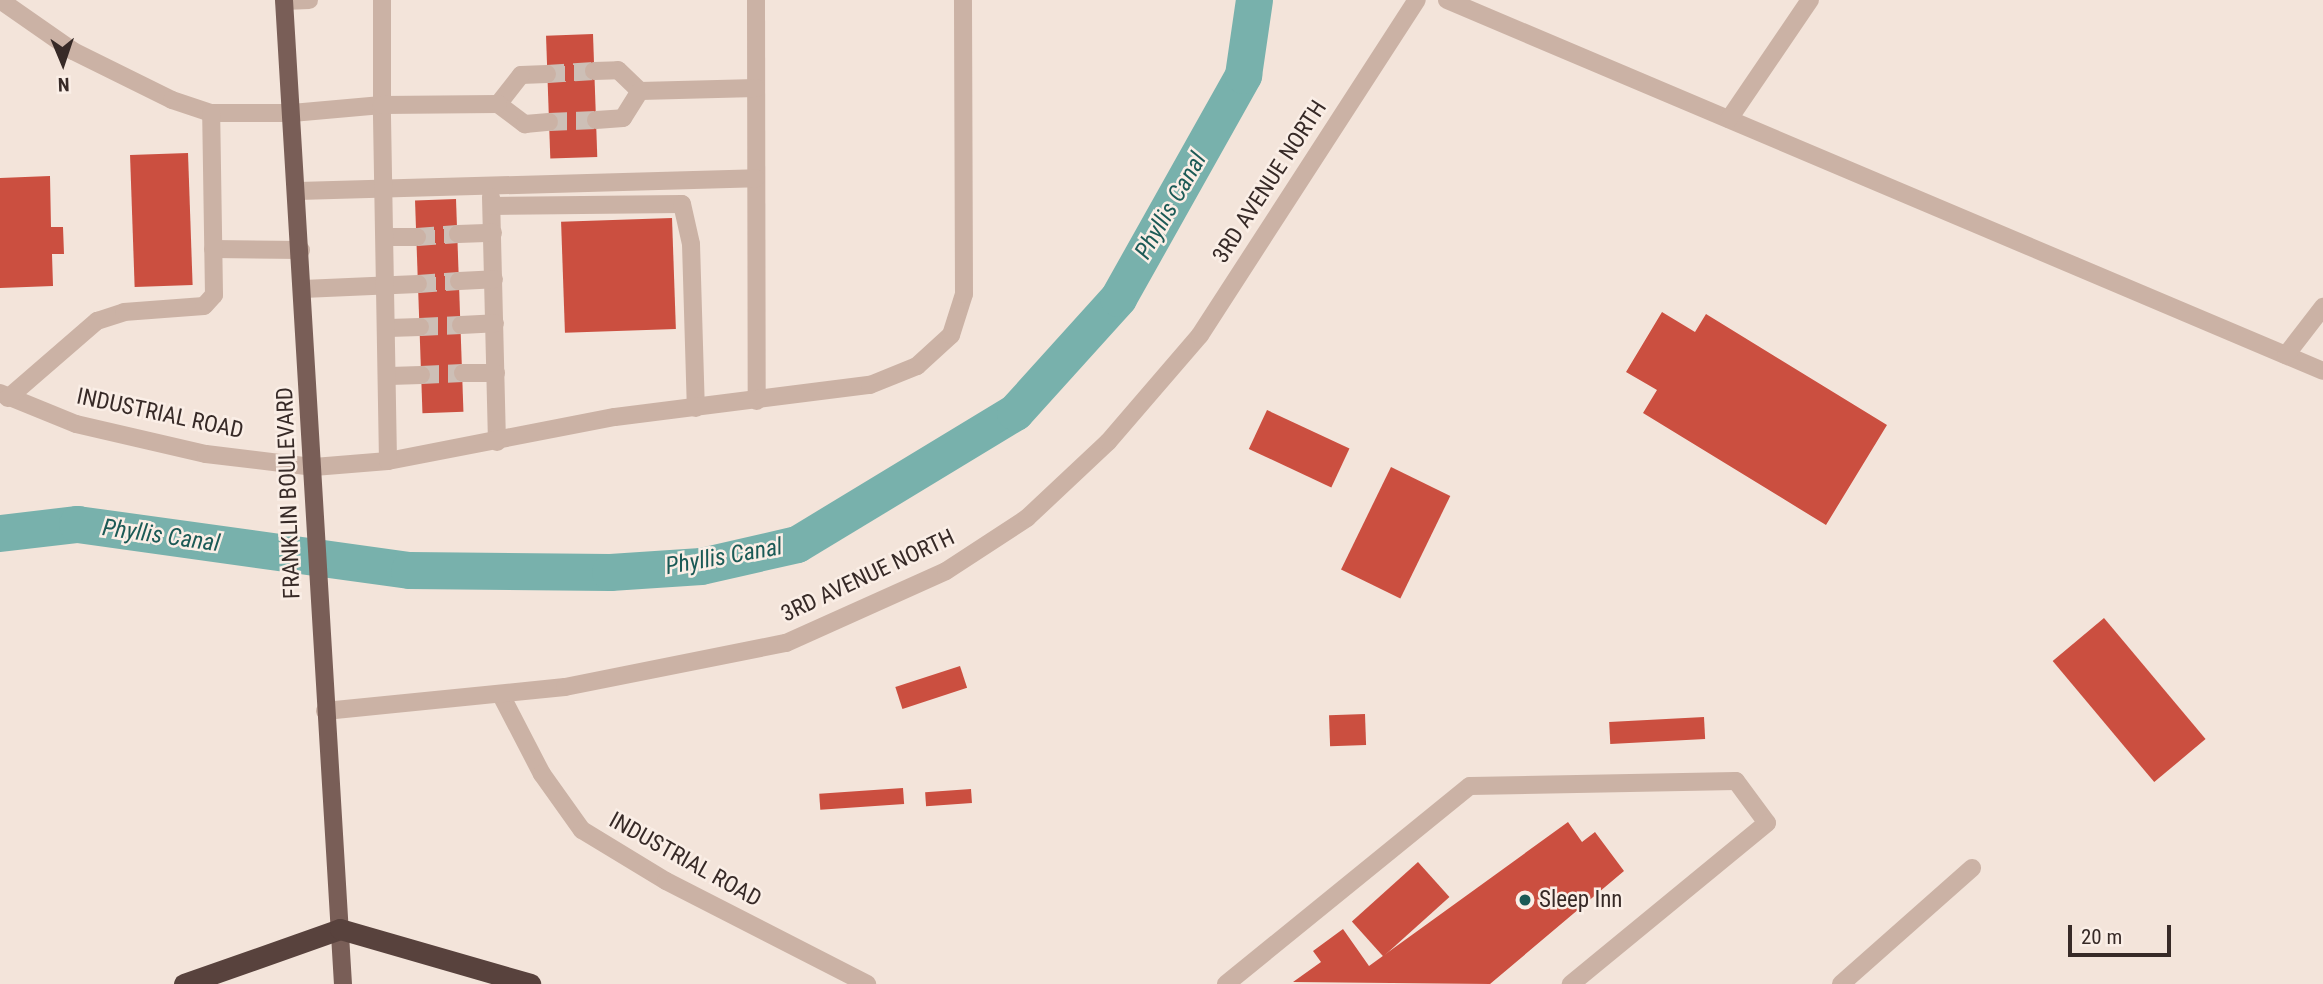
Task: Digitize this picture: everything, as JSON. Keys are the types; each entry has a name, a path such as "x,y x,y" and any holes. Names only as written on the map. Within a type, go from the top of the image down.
{"highway":[{"path":"184,984 341,929 530,984"}],"main road":[{"name":"FRANKLIN BOULEVARD","path":"284,0 298,191 314,467 313,523 343,984"}],"street":[{"path":"1,0 73,51 211,113 292,113 382,105 498,104 525,124 549,122"},
{"path":"284,0 309,0"},
{"path":"382,0 382,105 390,376 388,461"},
{"path":"756,0 757,401"},
{"name":"INDUSTRIAL ROAD","path":"4,395 76,424 206,454 314,467 388,461 497,442 615,416 757,401 870,385 917,366 951,335 964,295 963,0"},
{"name":"3RD AVENUE NORTH","path":"325,711 501,695 786,643 946,571 1027,518 1108,442 1200,335 1417,0"},
{"path":"1447,0 2323,371"},
{"path":"1730,119 1810,0"},
{"path":"594,71 618,70 640,91 756,88"},
{"path":"498,104 521,75 547,74"},
{"path":"596,120 623,118 640,91"},
{"path":"4,395 97,321 124,312 204,306 214,295 211,113"},
{"path":"298,191 757,178"},
{"path":"491,186 497,442"},
{"path":"492,206 682,204 691,244 696,408"},
{"path":"458,234 493,233"},
{"path":"387,237 416,237"},
{"path":"213,249 301,250"},
{"path":"459,281 494,279"},
{"path":"303,289 418,284"},
{"path":"2286,355 2323,307"},
{"path":"461,325 495,323"},
{"path":"389,328 420,327"},
{"path":"463,373 496,373"},
{"path":"390,376 421,375"},
{"name":"INDUSTRIAL ROAD","path":"501,695 542,774 582,830 666,881 867,984"},
{"path":"1226,984 1470,786 1736,781 1767,823 1570,984"},
{"path":"1840,984 1972,868"}],"building":[{"path":"593,34 597,157 550,159 546,36"},
{"path":"188,153 193,285 135,287 130,155"},
{"path":"50,176 51,227 63,227 64,254 52,254 53,286 0,288 0,178"},
{"path":"456,199 463,412 422,413 415,200"},
{"path":"672,218 676,329 565,333 561,222"},
{"path":"1662,312 1695,332 1706,314 1887,425 1826,525 1643,413 1657,390 1626,372"},
{"path":"1267,410 1349,448 1331,487 1249,449"},
{"path":"1391,467 1450,496 1400,598 1341,569"},
{"path":"2104,618 2206,739 2154,782 2053,661"},
{"path":"960,666 967,688 902,709 895,687"},
{"path":"1365,714 1366,745 1330,746 1329,715"},
{"path":"1704,717 1705,739 1610,744 1609,722"},
{"path":"903,788 904,804 820,810 819,794"},
{"path":"971,789 972,803 926,806 925,792"},
{"name":"Sleep Inn","path":"1568,822 1582,842 1595,832 1624,871 1490,984 1293,982 1321,962 1313,951 1343,929 1369,966"},
{"path":"1418,862 1449,897 1383,956 1352,922"}],"waterway":[{"name":"Phyllis Canal","path":"0,533 77,524 409,570 610,572 701,566 797,544 1015,412 1118,298 1243,75 1254,0"}],"tunnel":[{"path":"547,74 594,71"},
{"path":"549,122 596,120"},
{"path":"417,237 458,234"},
{"path":"418,284 459,281"},
{"path":"420,327 461,325"},
{"path":"421,375 463,373"}],"place":[{"name":"Sleep Inn","path":"1525,900"}]}
